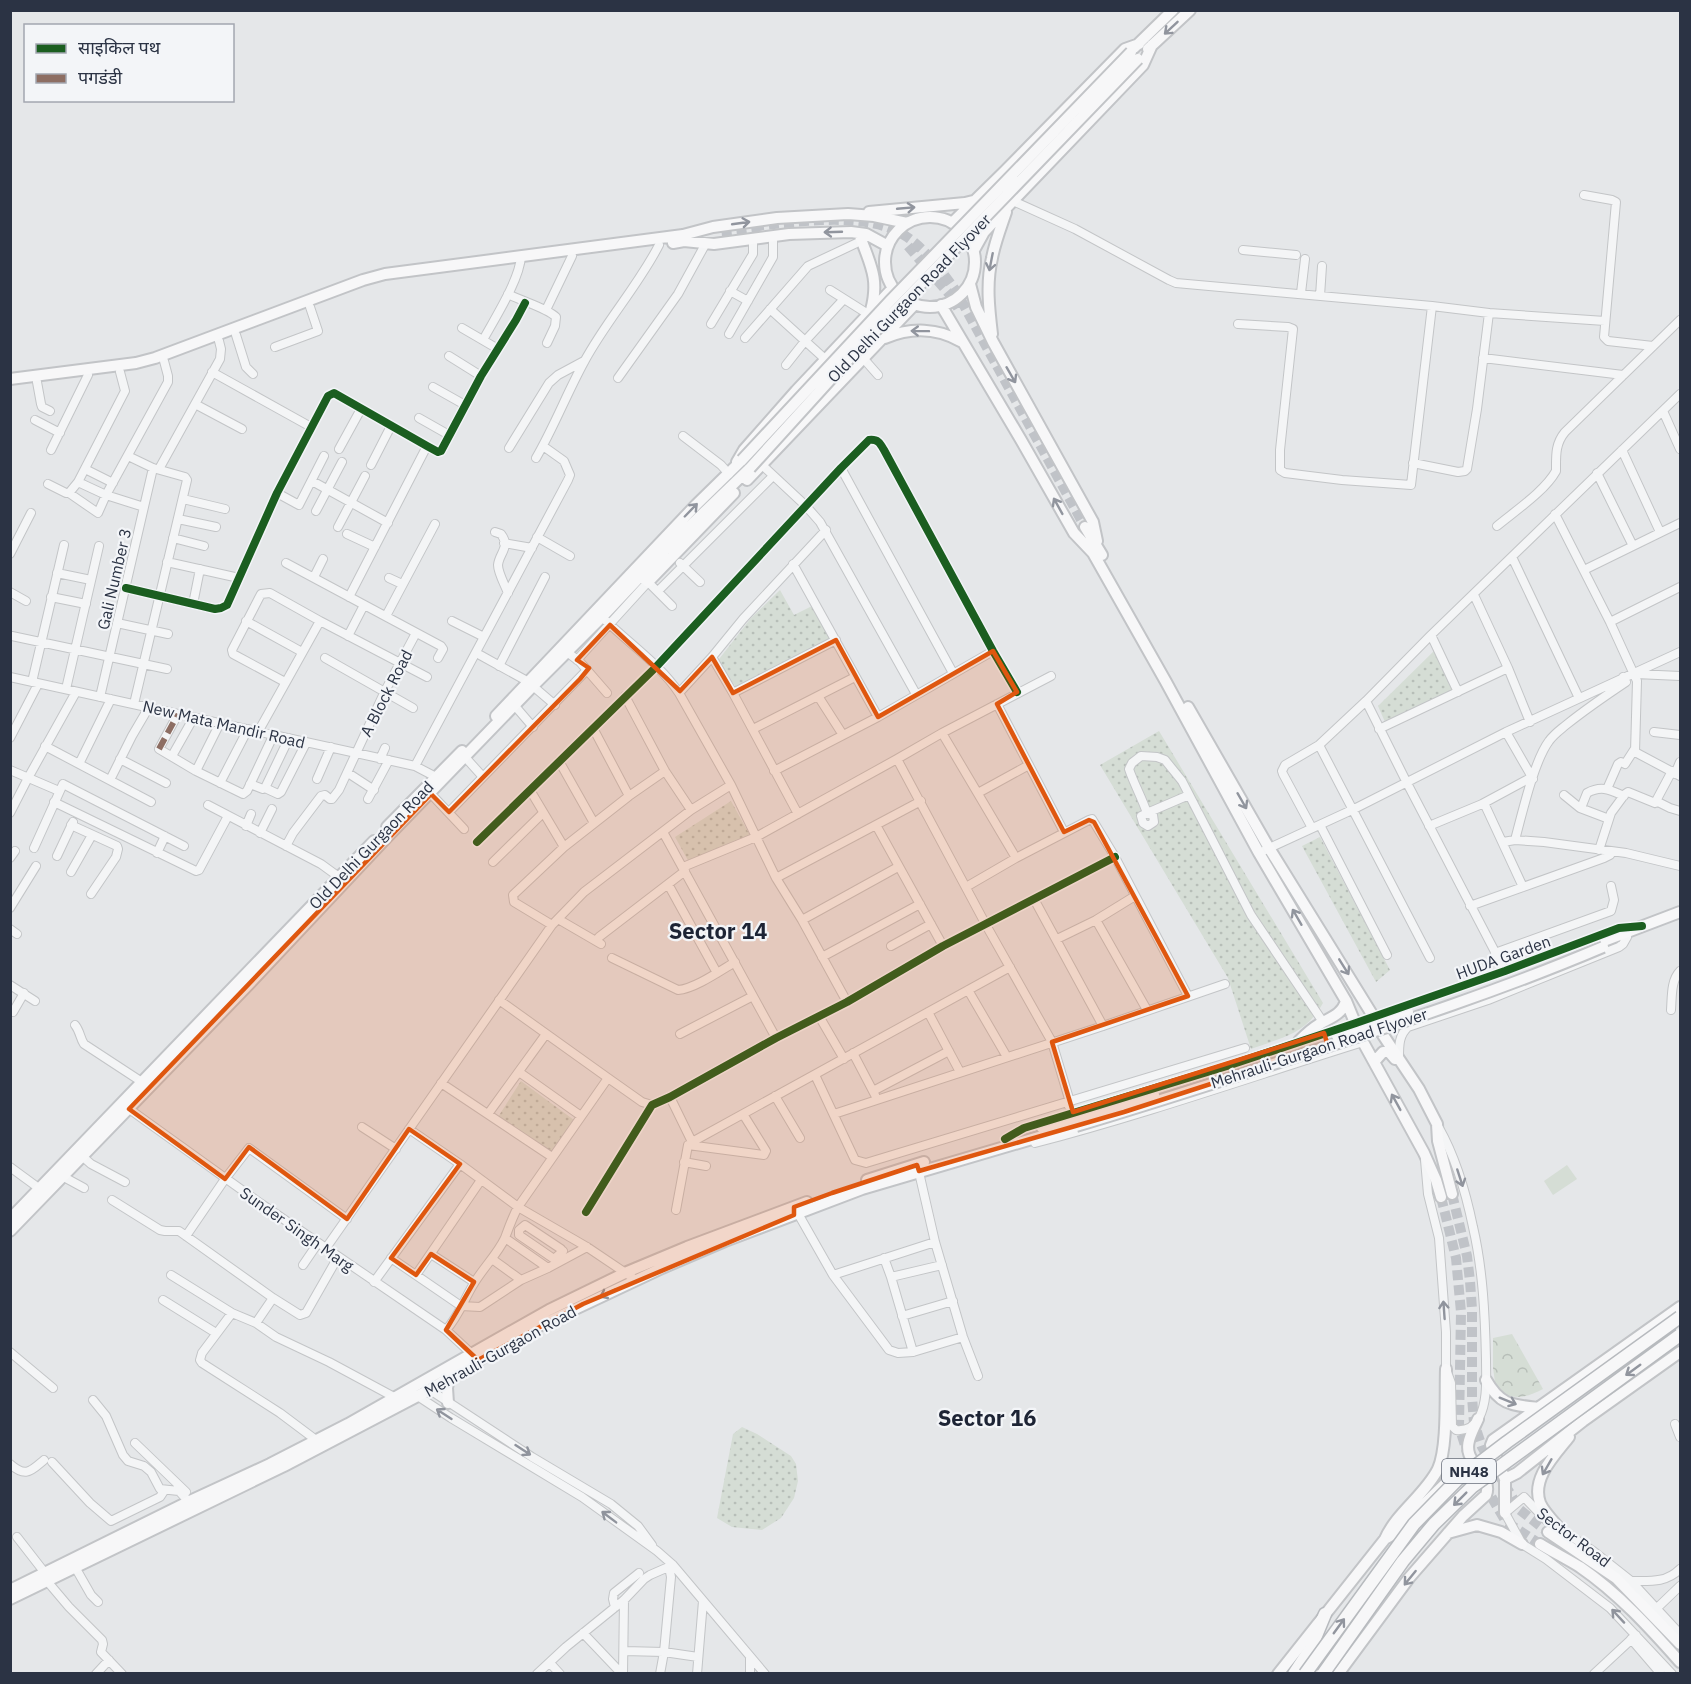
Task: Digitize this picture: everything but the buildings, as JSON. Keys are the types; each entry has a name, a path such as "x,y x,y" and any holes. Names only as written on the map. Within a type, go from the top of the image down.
{"highway":[{"name":"NH48","path":"1305,1674 1414,1524 1457,1480 1680,1317"},
{"name":"NH48","path":"1323,1674 1403,1561 1434,1524 1472,1487 1680,1335"},
{"path":"1294,1674 1311,1648 1325,1614"}],"main road":[{"path":"952,223 1125,49 1136,52 1173,10"},
{"path":"974,250 984,232 1010,203 1143,65 1152,45 1190,10"},
{"name":"Old Delhi Gurgaon Road Flyover","path":"669,553 746,464 858,349 1136,52 1152,45"},
{"path":"10,385 138,370 365,286 388,280 521,259 572,256 659,244 684,238 713,226 767,219 965,203 976,199"},
{"path":"993,342 988,296 989,274 995,243 1010,203"},
{"path":"848,214 874,216 907,223"},
{"path":"923,218 945,219 963,231 970,240 976,260 975,271 969,284 957,298 941,306 926,307 900,296 893,288 887,275 885,258 894,235 907,223 923,218"},
{"path":"684,238 714,244 773,236 838,232 860,237 873,237 888,246"},
{"path":"10,379 136,363 155,358 363,280 385,274 721,233"},
{"path":"860,237 872,264 874,275 874,298 870,312"},
{"path":"969,284 976,307 993,342 1093,522 1096,551"},
{"path":"730,472 744,450 825,359 893,288"},
{"path":"642,575 669,553 762,465 915,304"},
{"path":"941,306 1074,533 1096,551"},
{"path":"878,342 902,332 921,330 948,335 962,342"},
{"name":"Old Delhi Gurgaon Road Flyover","path":"730,472 746,464"},
{"name":"Old Delhi Gurgaon Road","path":"15,1214 62,1176 82,1156 126,1106 343,880 436,777 505,706 606,621 696,505 730,472"},
{"path":"1083,528 1264,850 1346,1001 1363,1042 1424,1153 1436,1180 1447,1196 1437,1124 1419,1089 1264,850"},
{"name":"Old Delhi Gurgaon Road","path":"392,827 431,794 515,706 530,684 642,575"},
{"path":"1642,926 1680,912"},
{"path":"1627,937 1680,917"},
{"name":"Mehrauli-Gurgaon Road Flyover","path":"1602,944 1642,926"},
{"name":"Mehrauli-Gurgaon Road Flyover","path":"1006,1142 1179,1088 1627,937"},
{"name":"Old Delhi Gurgaon Road","path":"10,1231 15,1214 126,1106 142,1082 252,974"},
{"path":"1299,1041 1315,1027 1324,1028 1344,1008 1346,1001"},
{"path":"1374,1062 1383,1052 1389,1052 1419,1089"},
{"name":"Mehrauli-Gurgaon Road","path":"46,1577 75,1567 194,1502 284,1466 425,1387 549,1310 627,1272 687,1247 860,1186 1006,1142"},
{"name":"Mehrauli-Gurgaon Road","path":"425,1387 449,1378 475,1357 539,1326 636,1280 796,1210"},
{"path":"1505,1513 1505,1479 1491,1445 1493,1440 1680,1307"},
{"path":"1505,1479 1517,1473 1583,1421 1680,1352"},
{"path":"1278,1674 1385,1539 1392,1525 1438,1470 1443,1454 1446,1369"},
{"path":"448,1403 449,1378"},
{"path":"1486,1380 1493,1392 1508,1403 1539,1408"},
{"name":"Mehrauli-Gurgaon Road","path":"10,1599 17,1590 316,1440 394,1398 414,1393"},
{"path":"1338,1674 1409,1578 1463,1516 1486,1495 1488,1485 1467,1449 1478,1419"},
{"path":"1560,1529 1540,1504 1538,1491 1547,1465 1583,1421"},
{"path":"1385,1539 1473,1461"},
{"path":"1448,1533 1477,1525 1501,1532 1522,1544"},
{"path":"1548,1532 1616,1578 1680,1644"},
{"path":"1540,1544 1579,1567 1612,1592 1644,1622 1680,1662"}],"street":[{"path":"1584,195 1616,202 1603,334 1605,339 1653,346"},
{"path":"1010,203 1075,229 1176,283 1301,293 1489,313 1605,321"},
{"path":"729,334 773,257 773,236"},
{"path":"745,338 810,264 860,237"},
{"path":"711,324 753,254 753,239"},
{"path":"618,378 678,294 706,243"},
{"path":"536,458 584,361 650,263 659,244"},
{"path":"1243,250 1296,255"},
{"path":"546,310 572,256"},
{"path":"483,340 508,294 521,259"},
{"path":"1301,293 1305,259"},
{"path":"1320,296 1322,266"},
{"path":"830,290 870,312"},
{"path":"730,291 748,301"},
{"path":"508,294 546,310 556,317 555,326 547,343"},
{"path":"786,365 844,299"},
{"path":"126,588 214,609 226,605 277,493 330,394 334,393 391,426 441,451 481,376 525,303"},
{"path":"1238,324 1293,329 1279,468 1281,471 1342,480 1411,485 1432,306"},
{"path":"275,347 318,331 310,307"},
{"path":"770,309 825,359"},
{"path":"1413,463 1458,472 1467,469 1489,313"},
{"path":"1497,526 1554,475 1559,438 1680,320"},
{"path":"462,328 498,349"},
{"path":"236,334 246,367 254,374"},
{"name":"Gali Number 3","path":"100,697 144,507 156,469 221,355 219,341"},
{"path":"449,356 481,376"},
{"path":"863,358 878,375"},
{"path":"1483,358 1623,375"},
{"path":"48,484 69,493 98,513 168,382 164,361"},
{"path":"509,448 549,383 558,375 584,361"},
{"path":"69,493 78,482 125,391 120,372"},
{"path":"212,372 311,427"},
{"path":"51,450 88,375"},
{"path":"37,382 42,407 50,411"},
{"path":"434,387 465,405"},
{"path":"1387,955 1316,826 1282,771 1285,765 1319,745 1366,701 1680,394"},
{"path":"195,404 242,429"},
{"path":"339,449 361,409"},
{"path":"1663,411 1680,448"},
{"path":"419,418 449,435"},
{"path":"35,420 60,433"},
{"path":"371,465 391,426"},
{"path":"683,436 730,472"},
{"path":"477,842 656,667 869,440 879,442 1017,692"},
{"path":"349,597 428,446"},
{"path":"415,766 570,475 564,461 543,446"},
{"path":"1622,450 1660,532"},
{"path":"128,456 156,469 185,477 187,480 134,704"},
{"path":"277,493 299,505 324,456"},
{"path":"316,511 342,462"},
{"path":"762,465 806,506 825,531 916,694"},
{"path":"841,468 953,672"},
{"path":"85,469 113,483"},
{"path":"1597,473 1633,546"},
{"path":"338,527 366,476"},
{"path":"658,591 773,476"},
{"path":"312,481 388,523"},
{"path":"78,482 106,495 144,507"},
{"path":"183,499 225,509"},
{"path":"10,554 31,513"},
{"path":"1556,514 1638,681 1634,750 1625,764 1621,762 1618,764 1607,789"},
{"path":"178,519 216,527"},
{"path":"1584,570 1680,523"},
{"path":"386,616 435,524"},
{"path":"679,693 743,619 825,531"},
{"path":"495,532 503,535 504,551 498,568 508,593"},
{"path":"347,534 375,547"},
{"path":"537,537 570,556"},
{"path":"173,538 204,546"},
{"path":"504,543 532,548"},
{"path":"10,738 35,683 41,642 64,545"},
{"path":"66,689 99,546"},
{"path":"669,553 700,582"},
{"path":"1512,556 1579,698"},
{"path":"314,577 323,560"},
{"path":"167,562 239,578"},
{"path":"286,563 443,647 438,658"},
{"path":"793,564 878,717"},
{"path":"193,604 200,569"},
{"path":"57,573 91,580"},
{"path":"642,575 672,606"},
{"path":"500,666 545,577"},
{"path":"389,578 402,584"},
{"path":"1610,622 1680,587"},
{"path":"10,592 26,601"},
{"path":"285,682 233,654 232,647 261,594 265,592 427,677"},
{"path":"1474,595 1530,722"},
{"path":"51,597 86,604"},
{"path":"348,636 364,604"},
{"path":"246,621 302,652"},
{"path":"258,732 320,621"},
{"path":"452,621 484,637"},
{"path":"577,660 606,621 675,686 731,784 776,878 847,1002"},
{"path":"117,623 168,634"},
{"name":"A Block Road","path":"356,753 416,633"},
{"path":"1431,635 1458,692"},
{"path":"12,636 167,669"},
{"path":"733,693 836,640"},
{"path":"774,771 878,717 993,651"},
{"path":"567,652 607,693"},
{"path":"1264,850 1354,809 1506,732 1680,652"},
{"path":"480,655 530,684 555,705"},
{"path":"712,657 798,814"},
{"path":"325,658 413,708"},
{"path":"1379,729 1508,668"},
{"path":"449,812 586,671"},
{"path":"1634,673 1680,676"},
{"path":"665,771 564,847 513,895 514,902 600,940 684,869 756,837 1017,692 1051,676"},
{"name":"New Mata Mandir Road","path":"10,677 415,766 436,777"},
{"path":"753,729 855,677"},
{"path":"1515,840 1532,778 1544,750 1556,734 1588,707 1626,682 1623,677"},
{"path":"10,813 76,692"},
{"path":"625,696 665,771 691,810"},
{"path":"818,696 843,735"},
{"path":"79,765 111,699"},
{"path":"1366,701 1505,971"},
{"path":"997,704 1064,832"},
{"path":"515,706 533,727"},
{"path":"110,780 149,707"},
{"path":"178,714 159,749 196,771 243,794 274,734"},
{"path":"172,756 194,717"},
{"path":"196,771 220,723"},
{"path":"593,728 629,796"},
{"path":"220,783 248,729"},
{"path":"1506,732 1532,778"},
{"path":"1654,732 1680,735"},
{"path":"942,733 1016,858"},
{"path":"265,788 289,738"},
{"path":"250,783 278,794 281,792 306,742"},
{"path":"1319,745 1430,958"},
{"path":"45,746 151,802"},
{"path":"317,779 331,747"},
{"path":"380,759 385,748"},
{"path":"1634,750 1637,754 1676,774"},
{"path":"286,846 321,796 325,795 333,799 356,753"},
{"path":"1189,795 1147,813 1129,769 1132,763 1141,756 1157,757 1165,760 1182,781 1251,915 1324,1028 1330,1052"},
{"path":"465,757 483,777"},
{"path":"120,759 166,783"},
{"path":"897,759 1052,1042 1070,1102 1068,1110 1071,1120 1085,1109 1227,1066 1299,1041"},
{"path":"368,799 389,760"},
{"path":"559,761 594,823"},
{"path":"1656,801 1676,774 1680,762"},
{"path":"978,793 1029,765"},
{"path":"10,770 59,791"},
{"path":"348,773 374,790"},
{"path":"1429,826 1484,803 1532,778"},
{"path":"326,1248 555,922 584,892 691,810 731,784"},
{"path":"34,848 59,791 62,786 66,785 183,846"},
{"path":"1581,808 1587,793 1593,790 1605,788 1624,796"},
{"path":"530,790 564,847"},
{"path":"1599,850 1611,813 1628,792 1680,811"},
{"path":"431,794 464,829"},
{"path":"1564,795 1581,808 1609,819"},
{"path":"776,878 921,801"},
{"path":"54,802 156,853 198,871 228,816"},
{"path":"1484,803 1523,887"},
{"path":"208,805 321,864 343,880"},
{"path":"260,834 272,810"},
{"path":"57,856 77,813"},
{"path":"493,861 543,813"},
{"path":"246,826 251,814"},
{"path":"966,887 1064,832 1092,819 1115,857 1188,996"},
{"path":"71,825 117,846 118,852 91,894"},
{"path":"876,825 943,946"},
{"path":"663,832 776,1038"},
{"path":"71,872 92,835"},
{"path":"156,853 165,836"},
{"path":"1503,843 1515,840 1544,842 1612,852 1680,866"},
{"path":"1470,906 1604,858 1612,852"},
{"path":"586,1212 652,1105 847,1002 943,946 1115,857"},
{"path":"10,908 24,894 36,866"},
{"path":"802,920 898,867"},
{"path":"668,884 717,973"},
{"path":"1496,953 1611,911 1614,900 1611,886"},
{"path":"1057,939 1096,920 1135,896"},
{"path":"1034,899 1103,1026"},
{"path":"822,957 920,904"},
{"path":"1096,920 1147,1011"},
{"path":"891,946 931,924"},
{"name":"HUDA Garden","path":"1324,1028 1356,1023 1619,928 1642,926"},
{"path":"1399,1057 1400,1041 1405,1029 1619,947 1627,937"},
{"path":"612,958 678,990 717,973 735,962"},
{"path":"676,1210 687,1146 1010,967"},
{"path":"1671,1010 1673,982 1680,970"},
{"path":"834,1114 1225,984"},
{"path":"10,985 36,1001"},
{"path":"968,990 1007,1057"},
{"path":"14,1012 24,993"},
{"path":"680,1034 753,996"},
{"path":"499,1000 642,1102 652,1105"},
{"path":"1408,1004 1416,1024"},
{"path":"928,1012 960,1072"},
{"path":"819,1016 844,1059"},
{"path":"75,1025 79,1029 84,1044 142,1082"},
{"path":"488,1114 546,1034"},
{"path":"1006,1142 1020,1147 1085,1130 1363,1042"},
{"path":"815,1075 855,1160 866,1163 1245,1048"},
{"path":"873,1091 949,1052"},
{"path":"853,1053 877,1100"},
{"path":"519,1072 581,1116"},
{"path":"446,1330 454,1322 474,1282 505,1238 509,1223 518,1207 608,1078"},
{"path":"441,1083 552,1157"},
{"path":"775,1096 800,1138"},
{"path":"670,1097 693,1143"},
{"path":"1070,1102 1085,1109"},
{"name":"Sunder Singh Marg","path":"126,1106 225,1179 446,1330 475,1357"},
{"path":"693,1143 764,1155 766,1151 743,1114"},
{"path":"1424,1153 1428,1194 1439,1238 1446,1332 1446,1369 1451,1383 1452,1426 1456,1430 1463,1431 1470,1428 1478,1419 1483,1408 1486,1380 1484,1294 1474,1227 1449,1146 1437,1124"},
{"path":"362,1127 396,1149"},
{"path":"409,1130 518,1207 587,1246 636,1280"},
{"path":"186,1236 249,1148 347,1219"},
{"path":"82,1156 91,1164 125,1182"},
{"path":"684,1162 706,1166"},
{"path":"374,1282 460,1164"},
{"path":"10,1167 40,1189"},
{"path":"918,1168 934,1242 963,1337 978,1376"},
{"path":"62,1176 84,1188"},
{"path":"416,1275 481,1179"},
{"path":"112,1200 160,1230 179,1231 300,1315 306,1313 338,1257"},
{"path":"796,1210 833,1275 889,1350 898,1353 913,1352 963,1337"},
{"path":"509,1223 519,1230 519,1235 554,1259 564,1252 587,1246"},
{"path":"391,1258 461,1306 477,1307 483,1306 521,1280 548,1268 564,1252 568,1236"},
{"path":"505,1238 548,1268"},
{"path":"833,1275 934,1242"},
{"path":"303,1265 318,1243"},
{"path":"431,1254 474,1282"},
{"path":"884,1258 913,1352"},
{"path":"492,1259 521,1280"},
{"path":"891,1277 942,1265"},
{"path":"171,1275 232,1313 256,1323 276,1337 329,1362 394,1398"},
{"path":"256,1323 273,1298"},
{"path":"163,1300 216,1334"},
{"path":"902,1316 953,1301"},
{"path":"232,1313 202,1353 200,1360 316,1440"},
{"path":"10,1352 53,1388"},
{"path":"425,1387 611,1504 638,1527 765,1674"},
{"path":"414,1393 582,1497 657,1551"},
{"path":"93,1400 106,1416 123,1455 128,1461 144,1466 151,1472 160,1489 164,1491"},
{"path":"1680,1426 1675,1424 1680,1437"},
{"path":"135,1443 185,1490 194,1502"},
{"path":"10,1464 23,1472 30,1471 48,1461 111,1521 160,1497 164,1491 172,1489 194,1502"},
{"name":"Sector Road","path":"1672,1674 1633,1637 1610,1608 1546,1559 1522,1544 1505,1513 1525,1498 1548,1522 1593,1551 1631,1581 1680,1634"},
{"path":"17,1537 69,1607 102,1640 101,1652 122,1674"},
{"path":"537,1674 624,1600 644,1579 671,1566"},
{"path":"660,1674 671,1566"},
{"path":"75,1567 91,1595 98,1602"},
{"path":"1631,1581 1653,1582 1666,1579 1680,1569"},
{"path":"615,1607 614,1593 639,1573"},
{"path":"1657,1608 1680,1586"},
{"path":"623,1674 624,1600"},
{"path":"697,1674 703,1601"},
{"path":"583,1633 623,1674"},
{"path":"1594,1674 1633,1637 1661,1674"},
{"path":"624,1651 664,1652 698,1657"},
{"path":"750,1657 750,1674"},
{"path":"96,1674 109,1660"},
{"path":"550,1663 560,1674"}],"highlighted area":[{"path":"610,625 680,691 712,657 733,693 836,640 878,717 993,651 1017,692 997,704 1064,832 1089,820 1094,822 1188,996 1052,1042 1073,1112 1324,1033 1328,1046 1124,1112 919,1171 917,1165 794,1207 794,1215 583,1304 478,1360 446,1330 474,1282 431,1254 416,1275 391,1258 460,1164 409,1129 347,1219 249,1147 225,1179 129,1109 431,794 449,812 580,679 589,668 577,660"}],"green space":[{"path":"780,590 794,615 814,605 834,641 738,689 716,663 751,618"},
{"path":"1436,649 1454,691 1385,722 1378,706"},
{"path":"1159,731 1323,1003 1309,1022 1283,1038 1251,1049 1228,978 1100,765"},
{"path":"731,801 751,837 690,864 675,837"},
{"path":"1320,837 1390,970 1376,982 1302,846"},
{"path":"521,1081 574,1120 550,1154 498,1117"},
{"path":"1567,1165 1577,1179 1553,1195 1544,1181"},
{"path":"1512,1334 1543,1389 1520,1397 1502,1393 1496,1389 1493,1368 1493,1338"},
{"path":"742,1427 791,1456 796,1464 798,1481 794,1498 781,1518 762,1530 732,1527 717,1518 733,1434"}],"tunnel":[{"path":"754,226 833,220 873,223 907,237 921,248 956,291 1085,527"},
{"path":"722,236 762,231"},
{"path":"908,246 950,295 958,308"},
{"path":"1452,1194 1467,1256 1470,1281 1474,1423 1482,1447 1520,1510 1548,1532"},
{"path":"1441,1197 1456,1258 1461,1312 1459,1426 1467,1452"},
{"path":"1484,1484 1506,1522 1540,1544"}],"marked path":[{"path":"159,749 178,714"}],"cycle path":[{"path":"126,588 215,609 227,605 277,493 328,396 334,393 438,452 441,451 481,376 525,303"},
{"path":"477,842 656,667 869,440 877,441 883,448 1017,692"},
{"path":"586,1212 652,1105 847,1002 943,946 1115,857"},
{"path":"1005,1139 1024,1128 1227,1066 1356,1023 1619,928 1642,926"}],"district":[{"name":"Sector 14","path":"718,930"},
{"name":"Sector 16","path":"987,1417"}]}
